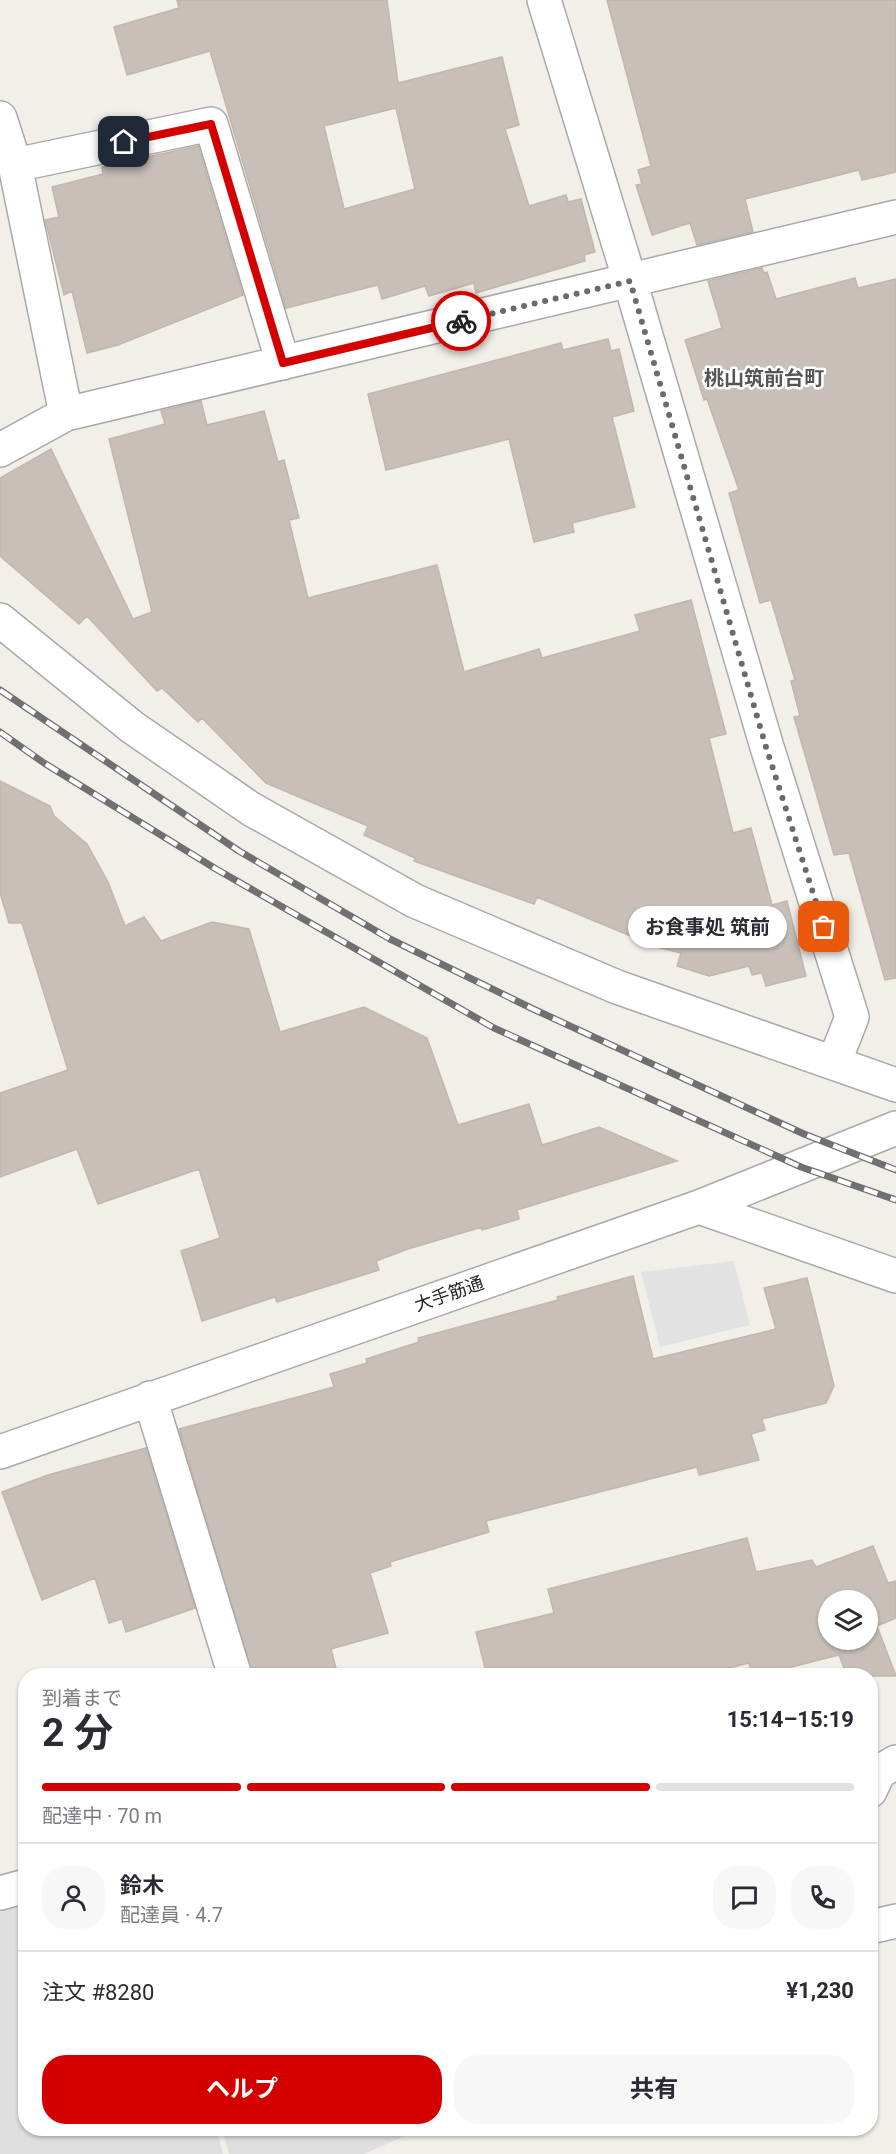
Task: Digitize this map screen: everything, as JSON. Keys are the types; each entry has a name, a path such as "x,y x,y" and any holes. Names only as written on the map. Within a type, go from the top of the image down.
{"street":[{"path":"544,0 630,281 766,747 852,1017 834,1063"},
{"path":"0,118 15,165 66,414"},
{"path":"15,165 211,124 283,363"},
{"path":"0,450 66,414 896,217"},
{"path":"0,620 132,727 251,809 415,901 617,987 896,1085"},
{"name":"大手筋通","path":"0,1452 699,1207 896,1128"},
{"path":"699,1207 896,1276"},
{"path":"150,1398 233,1668"},
{"path":"878,1774 896,1762"},
{"path":"0,1893 18,1888"},
{"path":"878,1925 896,1921"}],"shaded area":[{"path":"734,1261 750,1325 660,1347 641,1272"},
{"path":"18,1905 18,2136 218,2136 223,2154 0,2154 0,1910"},
{"path":"224,2136 405,2136 364,2154 229,2154"}],"building":[{"path":"177,0 387,0 398,83 502,57 519,125 505,129 529,206 566,195 568,202 581,199 595,252 584,255 585,261 476,293 474,283 429,296 425,286 382,299 378,285 286,308 210,51 127,75 114,27 179,8","holes":["396,108 415,189 344,209 324,126"]},
{"path":"607,0 896,0 896,172 862,180 859,170 745,199 753,232 697,245 690,223 652,235 636,185 642,184 638,170 651,166"},
{"path":"198,146 243,295 118,345 87,353 72,291 64,295 45,220 59,217 52,187 103,174 102,167"},
{"path":"762,268 764,273 767,272 776,299 855,278 858,288 896,279 896,978 885,980 849,853 834,855 794,717 800,716 791,681 795,680 771,600 760,603 729,493 739,490 707,399 704,400 685,340 722,328 708,281"},
{"path":"608,339 611,351 619,349 634,411 612,417 635,507 572,523 574,532 534,542 509,439 386,470 368,394 561,343 563,350"},
{"path":"201,401 207,425 264,411 278,462 284,460 299,518 289,520 308,598 437,565 464,672 539,649 542,658 640,631 635,615 691,600 726,734 709,738 733,833 751,828 772,905 787,901 806,976 766,986 762,973 752,975 749,966 709,976 677,966 681,953 657,947 537,897 534,904 414,861 415,858 364,835 368,826 266,783 202,718 198,722 162,688 157,691 87,616 79,624 0,556 0,478 51,449 133,619 152,612 109,439 165,424 161,411"},
{"path":"0,781 50,806 54,816 87,844 108,882 125,926 144,917 161,941 212,922 249,929 280,1032 364,1007 427,1038 458,1125 529,1104 542,1145 599,1127 677,1161 517,1210 519,1219 482,1230 482,1227 408,1249 376,1261 379,1270 277,1302 275,1297 202,1321 181,1251 220,1238 199,1169 98,1204 77,1149 0,1177 0,1093 68,1070 22,923 9,923 0,893"},
{"path":"633,1276 653,1359 776,1329 764,1288 807,1278 834,1386 826,1403 762,1419 765,1430 751,1434 759,1460 699,1475 697,1467 486,1521 489,1532 390,1562 391,1566 370,1573 388,1633 331,1649 336,1668 251,1668 179,1429 334,1387 330,1374 367,1363 366,1359 419,1342 418,1338 558,1300 557,1297"},
{"path":"146,1448 195,1608 126,1632 122,1619 109,1623 95,1578 42,1600 2,1492 48,1475"},
{"path":"747,1538 756,1572 812,1560 816,1567 873,1546 888,1583 896,1581 896,1618 878,1626 878,1590 818,1590 818,1650 878,1650 878,1629 896,1676 878,1676 878,1668 844,1668 839,1655 788,1668 750,1668 749,1663 729,1668 485,1668 476,1632 554,1613 548,1589"}],"railway":[{"path":"0,690 239,851 390,939 531,1008 804,1134 896,1170"},
{"path":"0,732 44,763 216,869 494,1028 801,1167 896,1200"}],"way so far":[{"path":"461,321 630,281 766,747 824,927"}],"place":[{"name":"お食事処 筑前","path":"824,927"}],"district":[{"name":"桃山筑前台町","path":"764,378"}],"route":[{"path":"124,142 211,124 283,363 461,321"}]}
